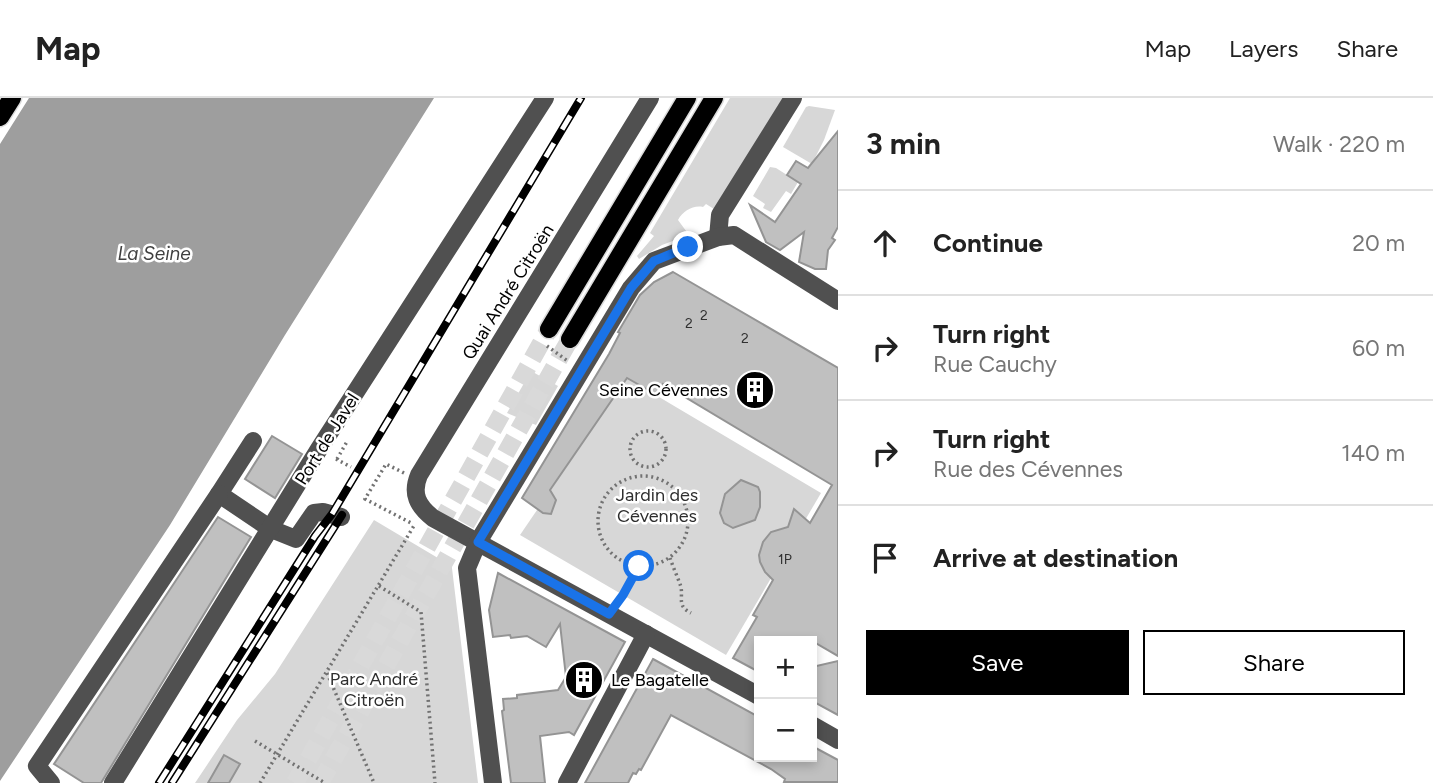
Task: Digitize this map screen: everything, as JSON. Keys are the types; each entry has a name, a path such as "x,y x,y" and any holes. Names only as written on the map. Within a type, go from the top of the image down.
{"main road":[{"path":"0,117 12,98"},
{"path":"549,329 687,98"},
{"path":"570,339 714,98"}],"street":[{"name":"Port de Javel","path":"113,783 325,439 545,98"},
{"name":"Quai André Citroën","path":"419,517 414,489 419,475 650,98"},
{"path":"718,237 720,215 793,98"},
{"path":"493,783 467,568 478,542 631,288 654,261 718,237 734,235 838,301"},
{"path":"51,783 37,766 253,441"},
{"path":"219,494 271,528 296,538 314,513 323,512 341,517"},
{"path":"419,517 433,518 754,693"},
{"path":"567,783 646,634"},
{"path":"817,728 838,740"}],"path":[{"path":"649,430 659,434 666,448 660,462 646,467 633,461 629,447 636,435 649,430"},
{"path":"337,459 351,467"},
{"path":"394,468 386,464 365,499 419,517"},
{"path":"645,476 646,467"},
{"path":"645,476 674,487 684,501 689,520 686,538 670,558 653,566 639,566 622,561 608,550 599,533 598,515 602,503 614,486 627,479 645,476"},
{"path":"260,783 407,541"},
{"path":"670,558 681,588 681,604 691,613"},
{"path":"609,614 639,566"},
{"path":"379,586 421,612 435,783"},
{"path":"327,673 374,783"},
{"path":"255,741 325,783"}],"green space":[{"path":"730,98 783,98 714,209 706,204 685,211 678,220 689,235 662,245 639,259 637,256 654,236 650,233"},
{"path":"809,106 835,110 812,164 783,147"},
{"path":"770,167 798,182 791,194 786,191 771,212 763,208 765,204 753,196"},
{"path":"531,371 558,386 536,425 507,413"},
{"name":"Jardin des Cévennes","path":"627,378 821,493 726,655 520,535"},
{"name":"Parc André Citroën","path":"374,520 443,561 451,560 478,783 195,783 237,720 275,674"}],"water":[{"name":"La Seine","path":"29,98 434,98 285,335 170,525 0,781 0,144"}],"building":[{"path":"838,131 838,227 832,238 835,240 828,250 826,269 815,269 799,262 804,232 780,250 766,242 750,205 775,222 801,184 787,175 796,161 808,168"},
{"name":"Seine Cévennes","path":"673,272 838,368 838,656 817,644 817,636 754,636 754,669 733,658 757,617 753,615 773,580 760,562 763,542 771,532 788,527 794,509 810,523 832,485 663,384 657,395 627,378 550,490 556,500 551,514 543,513 522,498 609,354 620,333 618,332 640,295 654,282"},
{"path":"272,436 302,454 275,498 245,479"},
{"path":"741,480 758,487 760,507 755,520 733,528 724,523 720,513 725,494"},
{"path":"218,517 251,537 101,783 84,783 54,764"},
{"name":"Le Bagatelle","path":"498,573 625,642 574,735 569,732 540,736 545,783 511,783 502,711 503,699 558,690 566,677 560,624 546,647 527,636 493,637 489,610"},
{"path":"653,659 754,714 754,760 671,715 641,770 633,773 628,783 585,783"},
{"path":"838,661 838,715 817,704 817,666"},
{"path":"817,749 838,760 838,782 784,782 785,779 758,762 817,762"},
{"path":"224,755 240,764 229,783 208,783"}],"tunnel":[{"path":"295,783 549,329"},
{"path":"320,783 570,339"}],"railway":[{"path":"159,783 315,536 332,514 581,98"},
{"path":"172,783 342,515"}],"place":[{"name":"Seine Cévennes","path":"755,390"},
{"name":"Le Bagatelle","path":"584,680"}],"route":[{"path":"639,566 609,614 478,542 631,288 654,261 688,247"}]}
